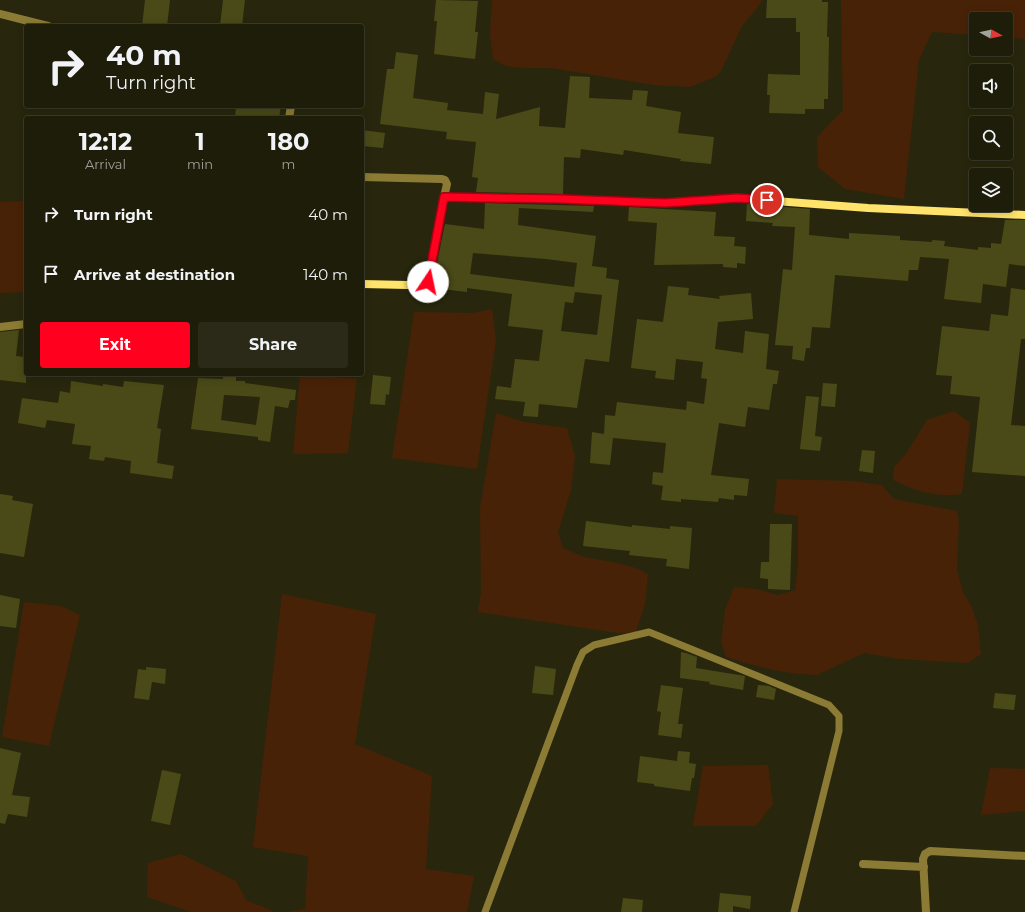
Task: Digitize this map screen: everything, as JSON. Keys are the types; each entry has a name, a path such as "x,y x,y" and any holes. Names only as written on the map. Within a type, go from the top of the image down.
{"street":[{"path":"0,14 40,24"},
{"path":"364,177 442,179 446,180 447,184 428,282 407,285 364,284"},
{"path":"444,197 665,203 737,198 868,208 1025,215"},
{"path":"0,327 24,324"},
{"path":"926,912 923,859 925,854 930,851 1025,856"},
{"path":"863,864 924,867"}],"lane":[{"path":"485,912 583,652 594,645 649,632 829,705 840,716 839,731 794,912"}],"shaded area":[{"path":"492,0 762,0 742,26 721,71 717,76 690,87 654,85 551,68 506,66 493,59 490,34"},
{"path":"841,0 1025,0 1025,39 1013,38 1013,12 969,12 969,35 932,32 919,60 904,199 845,189 818,167 817,137 843,110"},
{"path":"24,201 24,292 0,293 0,202"},
{"path":"492,309 496,340 477,469 392,458 414,312 472,313"},
{"path":"300,376 323,376 357,379 348,453 293,454"},
{"path":"954,411 970,423 962,494 944,495 927,493 893,480 894,467 906,454 927,420"},
{"path":"496,413 524,422 567,428 575,456 571,490 558,532 563,548 584,557 633,567 648,574 645,604 636,632 618,633 478,612 481,592 480,508"},
{"path":"777,479 852,481 882,485 894,499 957,511 959,523 957,569 963,592 972,608 978,625 981,654 968,663 900,659 864,653 817,675 778,671 726,657 721,642 725,610 734,587 757,589 778,595 795,590 798,562 798,516 774,513"},
{"path":"282,594 376,614 355,744 432,776 426,869 474,876 467,912 286,912 305,909 308,856 253,847"},
{"path":"24,602 61,606 80,615 49,746 2,737"},
{"path":"768,765 773,804 756,826 693,826 703,766"},
{"path":"990,768 1025,769 1025,811 981,815"},
{"path":"181,854 236,881 246,900 275,912 191,912 147,897 148,863"}],"building":[{"path":"145,0 170,0 167,24 142,24"},
{"path":"223,0 245,0 242,24 220,24"},
{"path":"436,0 478,1 475,32 478,32 475,59 434,54 437,21 434,21"},
{"path":"767,0 822,0 822,2 828,2 828,99 824,99 824,109 805,109 805,114 769,113 770,95 767,95 768,74 800,75 800,32 796,32 796,18 766,18"},
{"path":"396,52 418,55 413,98 448,103 447,110 483,114 485,92 499,94 496,119 540,107 539,126 565,128 570,76 590,77 589,98 632,100 633,90 648,91 646,106 681,112 678,133 714,137 711,164 680,161 681,159 624,150 623,155 581,149 580,158 564,157 563,194 476,192 478,178 472,177 476,142 446,139 447,132 380,124 387,69 394,69"},
{"path":"236,108 281,108 279,116 235,116"},
{"path":"364,130 385,133 383,148 364,146"},
{"path":"485,203 594,206 593,212 519,208 518,225 596,236 592,266 607,268 606,278 619,280 609,362 585,359 577,408 539,404 538,417 523,416 525,402 495,399 497,386 511,388 515,359 539,361 543,330 508,326 512,294 467,288 467,292 442,289 444,269 436,268 445,224 484,229","holes":["473,253 577,263 574,287 470,274","575,292 602,295 597,335 561,331 565,302 573,303"]},
{"path":"747,204 810,209 809,235 849,239 849,233 900,236 900,240 932,242 932,240 945,241 944,246 978,250 978,247 991,248 991,243 1001,244 1005,220 1025,220 1025,266 1009,264 1006,287 983,284 981,303 944,299 949,259 920,257 918,270 909,270 908,281 835,275 830,328 812,327 810,348 806,348 804,361 792,359 793,346 775,345 783,269 792,270 795,227 772,226 773,223 746,221"},
{"path":"629,207 716,212 714,236 735,237 734,246 746,247 745,264 737,263 737,268 723,267 723,264 654,265 657,223 628,221"},
{"path":"668,286 689,288 688,295 720,299 719,296 751,293 753,319 718,322 715,349 743,353 745,331 769,334 766,369 779,371 777,384 773,384 769,410 748,407 745,427 719,423 711,475 749,479 747,496 734,495 734,500 719,498 718,502 681,499 681,502 661,500 663,486 652,484 653,472 663,473 666,443 613,438 610,465 590,463 592,432 604,434 605,415 615,416 617,402 686,410 687,401 704,404 707,379 701,378 703,362 676,359 674,380 655,378 656,371 631,368 637,319 663,322"},
{"path":"1011,288 1025,290 1025,339 1021,339 1011,425 1025,426 1025,476 972,472 980,397 950,394 952,376 936,375 942,326 989,331 991,314 1008,316"},
{"path":"19,330 16,356 24,357 24,376 26,376 26,383 0,380 0,332"},
{"path":"373,375 391,377 389,395 386,394 385,405 370,404"},
{"path":"223,376 236,376 236,381 245,381 245,383 296,390 295,400 290,400 288,408 275,406 270,442 258,440 258,437 191,429 198,378 223,379","holes":["224,395 260,397 256,425 221,420"]},
{"path":"71,381 103,386 103,384 123,387 124,381 164,385 157,428 161,429 157,463 174,466 172,479 130,473 131,461 105,457 104,461 89,459 91,446 72,444 75,424 47,420 45,428 18,423 22,398 58,403 60,391 70,393"},
{"path":"823,383 837,384 835,407 821,406"},
{"path":"806,396 819,397 815,436 822,437 820,451 800,449"},
{"path":"862,450 875,451 873,473 859,471"},
{"path":"0,494 13,496 12,500 33,504 24,557 0,553"},
{"path":"586,521 632,527 632,525 670,529 670,526 692,528 689,569 666,566 667,559 629,555 630,551 583,546"},
{"path":"770,524 792,524 790,590 768,589 768,579 760,578 761,562 769,562"},
{"path":"0,595 20,599 16,628 0,626"},
{"path":"681,652 697,657 696,668 745,676 743,690 709,684 710,682 680,678"},
{"path":"535,666 556,669 553,695 532,693"},
{"path":"146,667 166,669 165,684 152,682 149,700 134,698 138,669 146,670"},
{"path":"661,685 683,688 678,724 683,724 681,738 658,735 661,712 657,711"},
{"path":"758,685 769,686 776,689 774,700 756,697"},
{"path":"995,693 1016,695 1014,710 993,708"},
{"path":"0,748 21,753 12,795 30,797 27,817 8,814 5,824 0,823"},
{"path":"678,751 690,752 689,763 696,764 690,791 637,782 640,756 677,761"},
{"path":"162,770 181,774 170,825 151,821"},
{"path":"720,893 751,896 750,909 733,906 733,912 718,912"},
{"path":"623,898 643,900 642,912 621,912"}],"route":[{"path":"428,282 444,197 665,203 737,198 767,200"}]}
